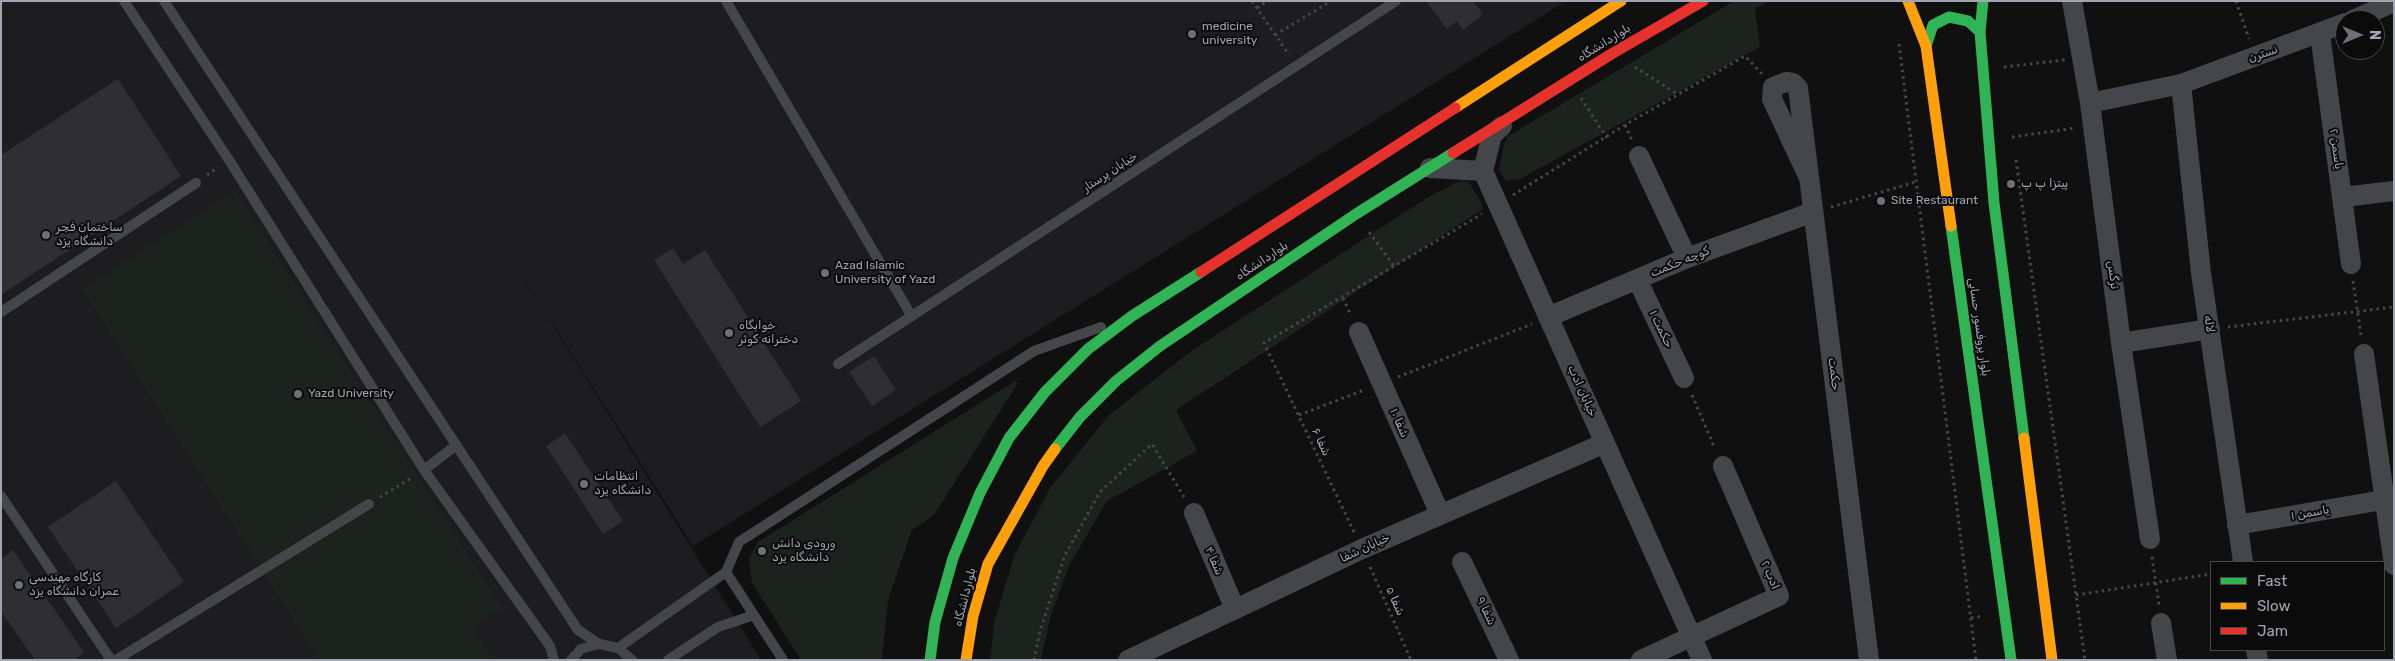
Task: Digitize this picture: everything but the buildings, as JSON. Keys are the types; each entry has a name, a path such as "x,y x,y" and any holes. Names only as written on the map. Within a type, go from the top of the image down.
{"main road":[{"name":"بلواردانشگاه","path":"930,660 935,622 953,558 980,493 1009,438 1045,392 1088,349 1132,316 1621,1"},
{"name":"بلواردانشگاه","path":"966,660 973,616 988,564 1043,466 1080,417 1116,381 1160,346 1356,214 1613,53 1703,1"},
{"name":"بلوار پروفسور حسابی","path":"1908,1 1926,46 2012,660"},
{"path":"1983,1 1980,32 1994,203 2052,660"},
{"path":"1926,46 1933,25 1950,17 1968,21 1980,32"}],"street":[{"name":"نرگس","path":"2072,1 2090,103 2121,343 2150,539"},
{"path":"2375,10 2393,2"},
{"name":"نسترن","path":"2181,84 2335,27"},
{"name":"یاسمن ۲","path":"2320,34 2351,264"},
{"name":"حکمت","path":"1773,87 1786,82 1793,83 1798,88 1869,660"},
{"path":"2090,103 2181,84"},
{"name":"لاله","path":"2181,84 2201,273 2243,561"},
{"path":"1773,87 1772,99 1809,178"},
{"path":"1430,168 1483,171 1492,135 1508,119"},
{"path":"1639,156 1687,258"},
{"name":"خیابان ادب","path":"1483,171 1702,660"},
{"path":"2343,198 2394,191"},
{"name":"کوچه حکمت","path":"1548,317 1687,258 1814,212"},
{"name":"حکمت ۱","path":"1637,279 1684,378"},
{"path":"2121,343 2210,330"},
{"name":"شفا ۱۰","path":"1359,332 1440,514"},
{"path":"2364,354 2383,500 2394,565"},
{"name":"خیابان شفا","path":"1128,660 1362,549 1605,443"},
{"name":"ادب ۲","path":"1692,637 1778,596 1723,466"},
{"name":"یاسمن ۱","path":"2237,525 2383,500"},
{"name":"شفا ۴","path":"1194,512 1235,609"},
{"name":"شفا ۹","path":"1462,562 1509,660"},
{"path":"2161,623 2167,660"},
{"path":"1641,660 1692,637"}],"lane":[{"path":"124,1 229,160 424,470 550,646 554,660"},
{"path":"164,1 455,446 578,630 599,644 618,648 632,660"},
{"path":"726,1 911,316"},
{"name":"خیابان پرستار","path":"838,364 1396,1"},
{"path":"1,312 196,183"},
{"path":"618,648 726,572 740,542 1034,351 1132,316"},
{"path":"424,470 455,446"},
{"path":"1,496 111,660"},
{"path":"116,660 369,504"},
{"path":"726,572 783,660"},
{"path":"668,660 718,627 754,616"},
{"path":"571,660 581,649 599,644"}],"path":[{"path":"1252,1 1296,66"},
{"path":"1257,8 1267,1"},
{"path":"1275,35 1331,1"},
{"path":"2236,1 2255,56"},
{"path":"1898,36 1976,660"},
{"path":"1613,53 1679,95"},
{"path":"1356,214 1394,266 1746,56 1773,87"},
{"path":"2003,67 2082,58"},
{"path":"1570,81 1607,138"},
{"path":"2014,146 2012,136 2093,125"},
{"path":"2015,156 2085,660"},
{"path":"196,183 229,160"},
{"path":"1814,212 1916,182"},
{"path":"2351,264 2364,354"},
{"name":"شفا ۶","path":"1362,549 1264,344 1394,266"},
{"path":"2210,330 2394,307"},
{"path":"1299,415 1382,384 1548,317"},
{"path":"1684,378 1723,466"},
{"path":"1034,660 1040,631 1065,555 1100,492 1152,444 1194,512"},
{"path":"369,504 424,470"},
{"path":"2150,539 2161,623"},
{"name":"شفا ۵","path":"1362,549 1411,660"},
{"path":"2076,595 2210,574"}],"shaded area":[{"path":"1,1 1566,1 693,546 517,267 761,660 1,660"},
{"path":"1734,1 1768,1 1755,9 1760,47 1520,179 1506,181 1499,170 1504,145 1508,136"},
{"path":"1460,181 1469,182 1483,209 1176,410 1197,451 1107,501 1070,564 1051,615 1041,660 990,660 994,623 1014,556 1050,488 1109,415 1190,352 1430,196"},
{"path":"235,190 502,608 473,628 493,660 319,660 82,289"},
{"path":"1015,381 1018,383 934,515 912,530 888,600 882,660 801,660 752,583 749,559 758,542"}],"traffic: fast":[{"path":"1983,1 1980,32 1994,203 2024,438"},
{"path":"1926,46 1933,25 1949,17 1968,21 1980,32"},
{"path":"1055,449 1080,417 1116,381 1160,346 1356,214 1453,153"},
{"path":"1951,226 2011,660"},
{"path":"930,660 935,622 953,558 980,493 1009,438 1045,392 1088,349 1132,316 1201,272"}],"traffic: slow":[{"path":"1455,108 1621,1"},
{"path":"1908,1 1926,46 1951,226"},
{"path":"2024,438 2052,660"},
{"path":"966,660 973,616 988,564 1043,466 1055,449"}],"traffic: jam":[{"path":"1453,153 1613,53 1703,1"},
{"path":"1201,272 1455,108"}],"place":[{"name":"medicine university","path":"1192,34"},
{"name":"پیتزا پ پ","path":"2011,184"},
{"name":"Site Restaurant","path":"1881,201"},
{"name":"ساختمان فجر دانشگاه یزد","path":"46,235"},
{"name":"Azad Islamic University of Yazd","path":"825,273"},
{"name":"خوابگاه دخترانه کوثر","path":"729,333"},
{"name":"Yazd University","path":"298,394"},
{"name":"انتظامات دانشگاه یزد","path":"584,484"},
{"name":"ورودی دانش دانشگاه یزد","path":"762,551"},
{"name":"کارگاه مهندسی عمران دانشگاه یزد","path":"19,585"}]}
